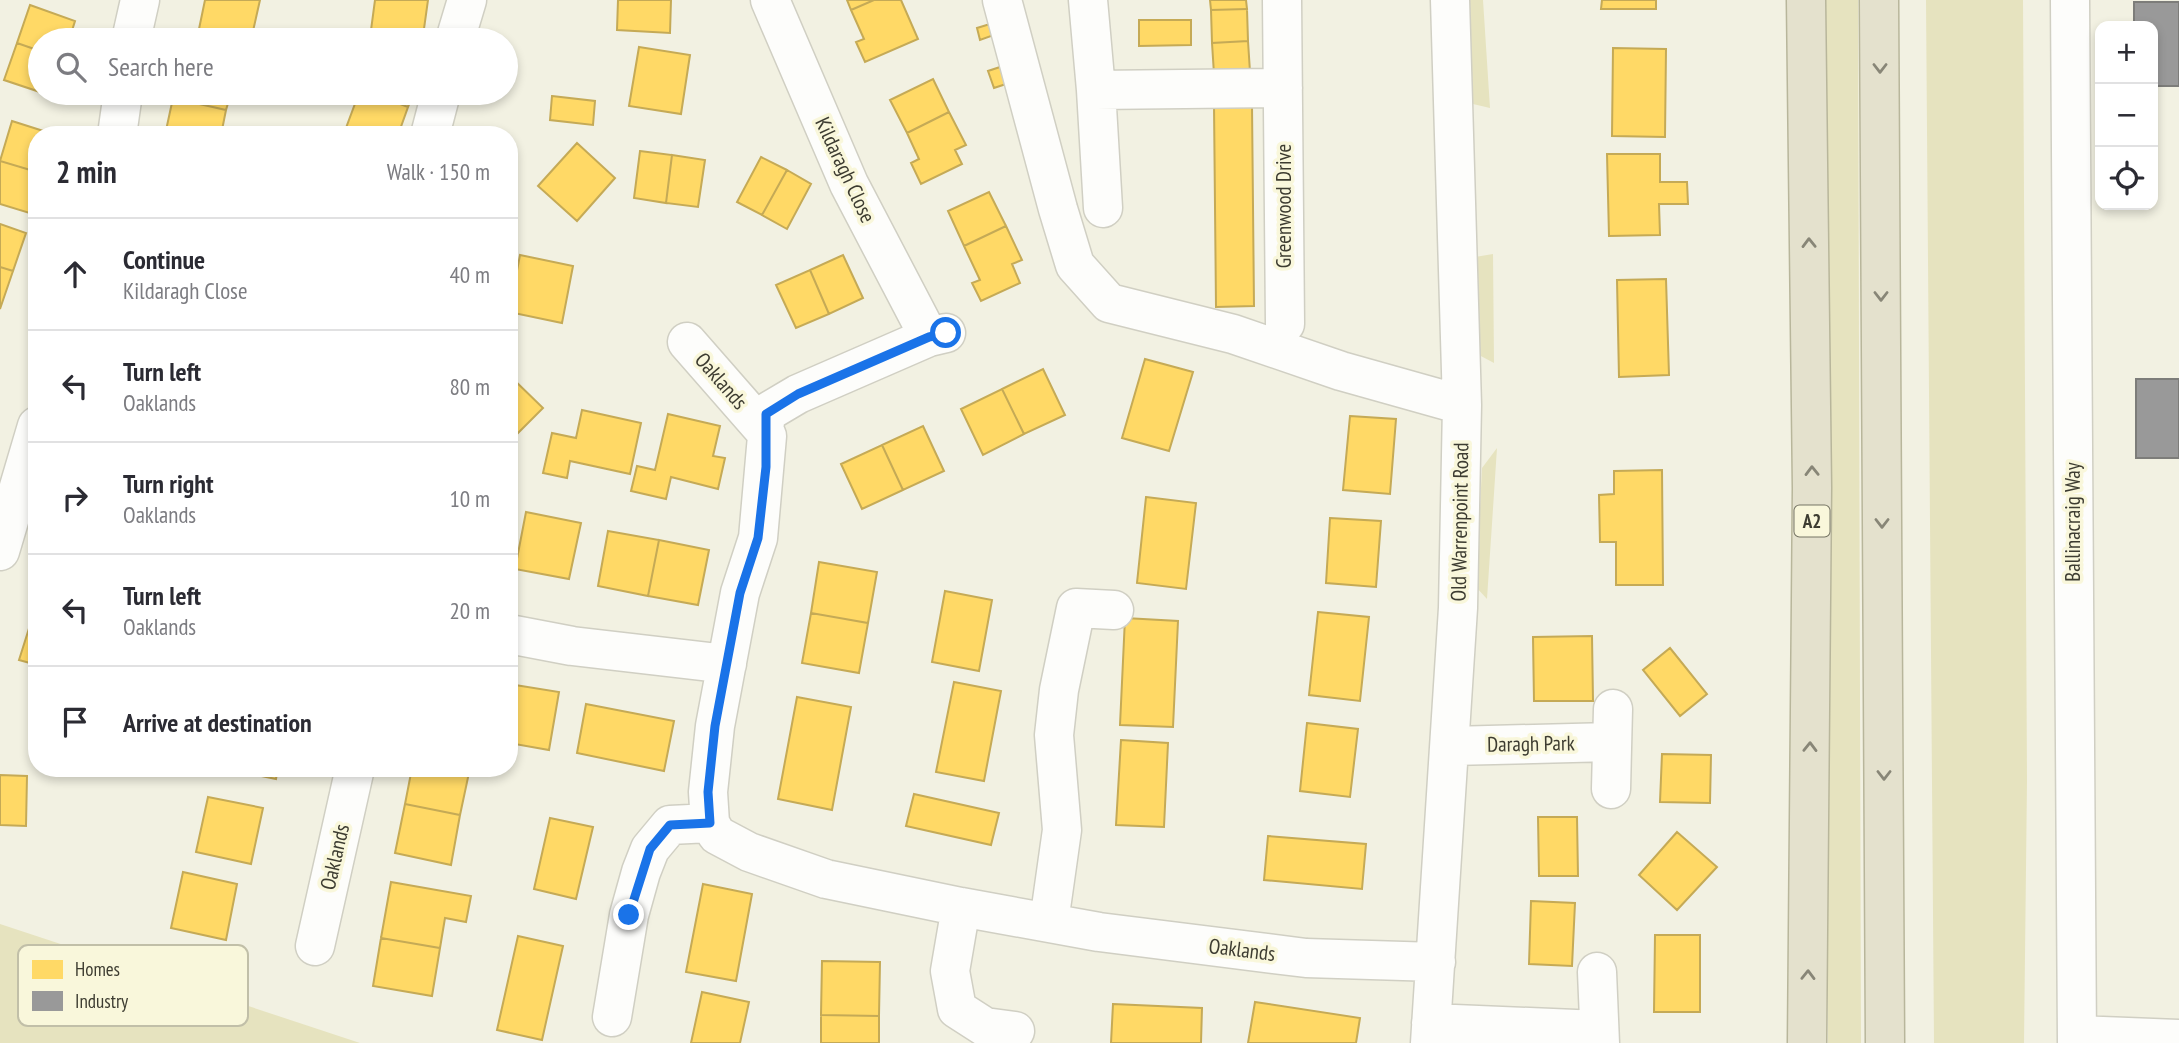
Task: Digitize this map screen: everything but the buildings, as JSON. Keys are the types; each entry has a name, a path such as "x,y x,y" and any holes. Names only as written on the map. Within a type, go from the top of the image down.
{"highway":[{"name":"A2","path":"1806,0 1812,488 1807,1043"},
{"path":"1879,0 1885,1043"}],"street":[{"path":"134,28 141,0"},
{"path":"459,28 467,0"},
{"name":"Kildaragh Close","path":"764,430 766,414 798,394 938,335 849,184 770,0"},
{"path":"1002,0 1075,265 1109,303 1233,334 1342,371 1462,405"},
{"path":"1088,0 1097,90 1103,208"},
{"name":"Greenwood Drive","path":"1282,0 1285,324"},
{"name":"Old Warrenpoint Road","path":"1431,1033 1458,608 1462,405 1450,0"},
{"name":"Ballinacraig Way","path":"2070,0 2077,1039"},
{"path":"1097,90 1283,88"},
{"path":"118,126 121,105"},
{"path":"432,126 438,105"},
{"name":"Oaklands","path":"687,342 764,430"},
{"path":"612,1017 629,915 650,849 670,825 710,823 710,779 715,726 740,593 758,538 766,467 767,436 764,430"},
{"path":"0,551 28,456"},
{"path":"1049,922 1062,830 1054,735 1059,690 1076,608 1114,610"},
{"path":"518,636 572,646 727,664"},
{"name":"Daragh Park","path":"1451,746 1612,725 1611,789"},
{"name":"Oaklands","path":"315,946 353,777"},
{"name":"Oaklands","path":"710,823 717,835 749,852 826,879 961,907 1099,932 1306,958 1436,962"},
{"path":"961,907 950,971 957,1009 985,1027 1015,1031"},
{"path":"1431,1033 1599,1037 1597,972"},
{"path":"2077,1039 2179,1038"}],"shaded area":[{"path":"1465,0 1483,0 1490,108 1473,104"},
{"path":"1826,0 1858,0 1861,1043 1828,1043"},
{"path":"1926,0 2023,0 2027,781 2024,1043 1934,1043"},
{"path":"1493,254 1494,363 1479,355 1475,257"},
{"path":"1497,448 1487,599 1476,587 1482,468"},
{"path":"0,924 64,945 18,945 18,1026 248,1026 248,1006 360,1043 0,1043"}],"route":[{"path":"629,915 650,849 670,825 710,823 708,792 715,726 740,593 758,538 766,467 766,414 798,394 929,337 946,333"}]}
